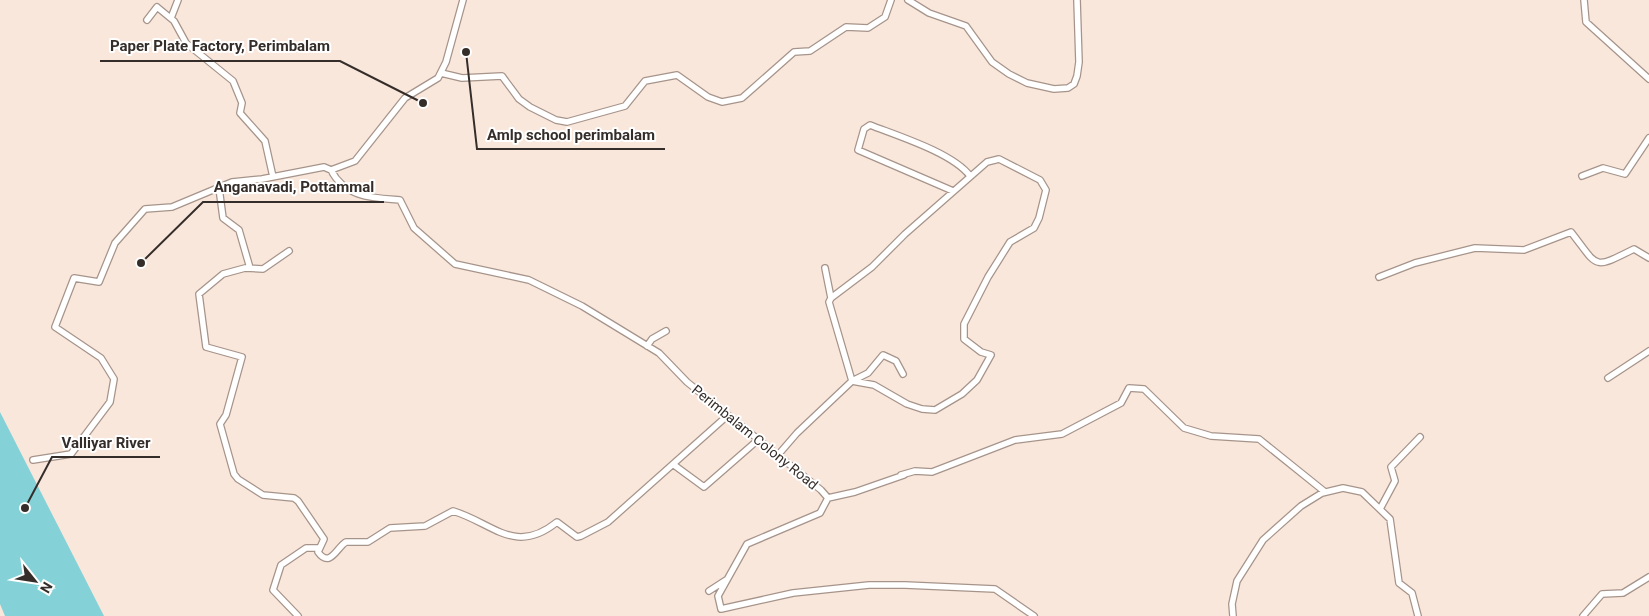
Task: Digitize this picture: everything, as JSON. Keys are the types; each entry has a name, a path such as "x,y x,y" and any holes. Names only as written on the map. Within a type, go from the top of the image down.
{"street":[{"path":"170,18 178,0"},
{"path":"33,460 71,454 110,402 114,379 101,358 55,327 74,278 99,282 115,243 145,209 172,207 232,182 273,177 324,167 331,170 355,161 405,98 433,83 441,73 463,0"},
{"path":"441,73 462,78 502,76 519,99 530,107 556,120 567,122 625,106 645,81 677,75 708,97 722,102 742,98 794,52 810,51 846,27 868,28 886,18 892,0"},
{"path":"908,0 929,13 966,26 992,62 1009,74 1027,83 1054,89 1068,88 1074,84 1077,76 1079,62 1077,0"},
{"path":"1584,0 1586,22 1649,79"},
{"path":"148,20 156,7 170,18 186,43 233,81 242,103 240,113 265,141 273,177"},
{"path":"953,192 858,150 864,129 870,125 912,141 962,165 970,176"},
{"path":"1582,176 1603,168 1625,174 1649,138"},
{"path":"830,298 872,267 905,234 987,162 999,159 1040,180 1046,190 1039,218 1034,228 1010,242 988,277 964,324 964,339 981,352 991,355 977,380 962,394 935,410 922,409 907,404 874,385 852,381"},
{"name":"Perimbalam Colony Road","path":"331,170 336,179 352,192 378,200 400,200 414,228 455,264 529,280 582,306 659,353 686,382 778,455 828,498 820,513 747,544 718,596 721,610 792,594 869,585 905,585 995,589 1034,616"},
{"path":"219,188 223,218 239,230 250,268"},
{"path":"1379,277 1415,263 1475,248 1524,250 1571,232 1595,263 1603,265 1634,249 1649,258"},
{"path":"289,251 263,269 250,268 223,274 199,294 206,347 242,357 226,415 220,424 238,479 263,495 294,498 301,504 324,539 319,548 320,555 331,558 346,542 368,542 390,528 424,526 453,511 488,528 508,535 524,536 543,533 557,522 577,537 581,536 608,522 727,416"},
{"path":"825,268 829,302 852,381"},
{"path":"647,346 652,339 666,331"},
{"path":"1608,378 1649,351"},
{"path":"778,455 803,427 852,381 868,373 883,355 896,361 904,374"},
{"path":"828,498 856,492 915,470 932,472 1015,440 1062,434 1121,403 1129,388 1144,389 1184,428 1211,436 1259,439 1325,492"},
{"path":"1380,509 1395,481 1391,467 1420,437"},
{"path":"674,465 704,487 758,439"},
{"path":"901,475 908,474"},
{"path":"1233,616 1232,604 1237,581 1264,540 1301,506 1325,492 1343,488 1362,492 1390,519 1400,583 1412,592 1418,616"},
{"path":"298,616 273,590 281,566 306,548 319,548"},
{"path":"1582,616 1602,594 1623,594 1649,577"},
{"path":"709,591 728,579"}],"water":[{"path":"0,412 104,616 5,616 0,604"}],"place":[{"name":"Amlp school perimbalam","path":"466,52"},
{"name":"Paper Plate Factory, Perimbalam","path":"423,103"},
{"name":"Anganavadi, Pottammal","path":"141,263"},
{"name":"Valliyar River","path":"25,508"}]}
